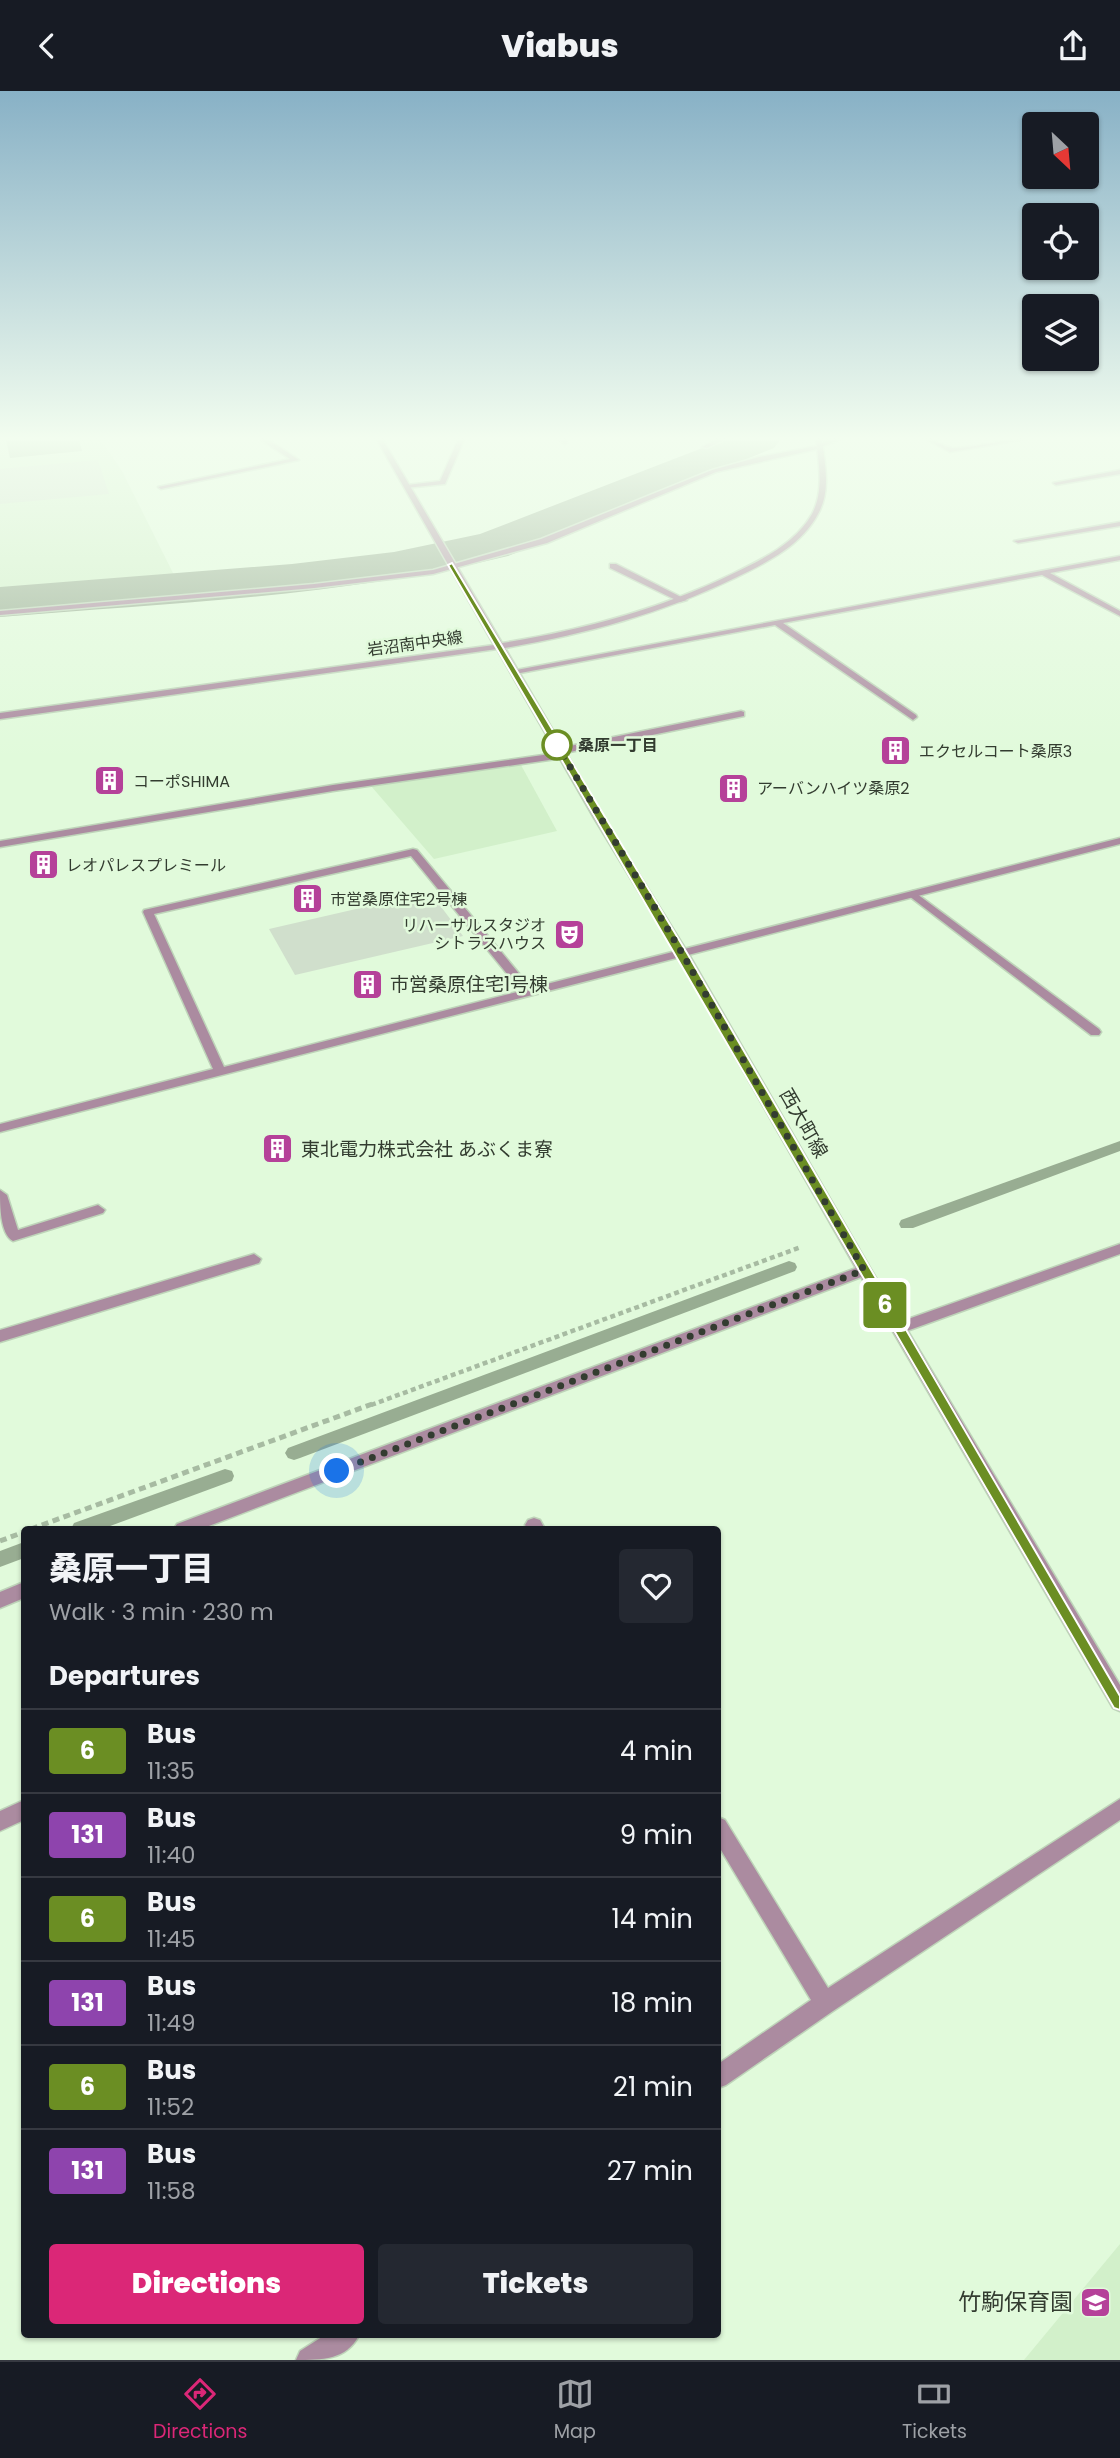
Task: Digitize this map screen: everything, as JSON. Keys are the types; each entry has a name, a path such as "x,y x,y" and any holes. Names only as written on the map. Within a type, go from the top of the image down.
{"street":[{"name":"西大町線","path":"442,546 682,953 864,1270 1120,1702"},
{"path":"0,613 402,577 453,566 521,546"},
{"name":"岩沼南中央線","path":"0,716 500,645 636,616 683,600 739,574 784,546"},
{"path":"515,671 1120,558"},
{"path":"1105,561 1120,569"},
{"path":"613,566 683,600"},
{"path":"1044,573 1120,614"},
{"path":"776,622 914,717"},
{"path":"0,844 562,753 741,714"},
{"path":"0,1128 1117,844"},
{"path":"220,1071 148,912 413,852 528,992"},
{"path":"913,894 1095,1032"},
{"path":"0,1195 13,1236 98,1210"},
{"path":"899,1328 1120,1249"},
{"path":"0,1336 254,1259"},
{"path":"192,1526 864,1270"},
{"path":"0,1599 21,1591"},
{"path":"721,2075 825,2003 1120,1809"},
{"path":"0,1821 21,1811"},
{"path":"721,1832 825,2003"},
{"path":"309,2360 342,2338"}],"path":[{"path":"39,1526 801,1247"},
{"path":"0,1541 21,1533"}],"shaded area":[{"path":"0,546 159,546 175,577 0,592"},
{"path":"521,765 557,831 434,859 371,786"},
{"path":"430,892 463,936 295,975 269,929"},
{"name":"竹駒保育園","path":"1120,2244 1120,2360 1024,2360"}],"waterway":[{"path":"0,602 292,579 394,566 492,546"},
{"path":"907,1224 1120,1146"},
{"path":"294,1453 789,1267"},
{"path":"89,1526 225,1476"},
{"path":"0,1559 21,1551"}],"bus line":[{"name":"6","path":"452,565 1120,1702"}],"place":[{"name":"桑原一丁目","path":"557,745"},
{"name":"エクセルコート桑原3","path":"896,751"},
{"name":"コーポSHIMA","path":"110,781"},
{"name":"アーバンハイツ桑原2","path":"734,788"},
{"name":"レオパレスプレミール","path":"43,865"},
{"name":"市営桑原住宅2号棟","path":"307,899"},
{"name":"リハーサルスタジオ シトラスハウス","path":"569,934"},
{"name":"市営桑原住宅1号棟","path":"367,984"},
{"name":"東北電力株式会社 あぶくま寮","path":"278,1149"},
{"name":"竹駒保育園","path":"1096,2302"}],"route":[{"path":"337,1471 864,1270 682,953 557,745"}]}
